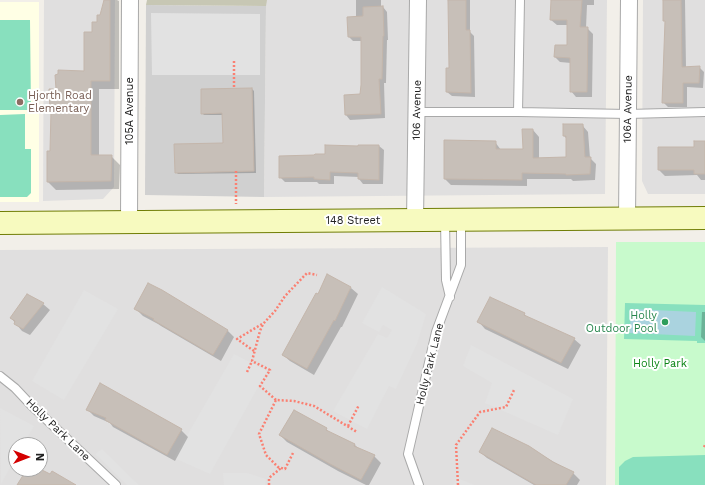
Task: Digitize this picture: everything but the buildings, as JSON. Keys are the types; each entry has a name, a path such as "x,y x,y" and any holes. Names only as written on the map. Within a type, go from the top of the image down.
{"main road":[{"name":"148 Street","path":"0,223 705,218"}],"street":[{"name":"105A Avenue","path":"129,222 130,0"},
{"name":"106 Avenue","path":"414,221 418,0"},
{"name":"106A Avenue","path":"626,219 628,0"}],"lane":[{"path":"518,112 520,0"},
{"path":"417,112 628,114 705,112"},
{"path":"450,297 446,280 453,220"},
{"name":"Holly Park Lane","path":"419,485 408,454 436,332 461,265 453,220"},
{"name":"Holly Park Lane","path":"0,378 15,388 116,485"}],"path":[{"path":"234,61 234,89"},
{"path":"236,171 236,204"},
{"path":"254,351 237,339 262,324 285,296 307,273 317,275"},
{"path":"247,372 252,361 262,324"},
{"path":"252,361 270,370 260,386 276,400 294,401 314,406 357,432"},
{"path":"458,485 456,445 480,412 506,407 514,390"},
{"path":"276,400 259,434 266,455 278,467 282,468"},
{"path":"348,426 359,405"},
{"path":"269,485 269,478 282,468 285,469 293,453"}],"shaded area":[{"path":"44,0 115,0 114,187 103,199 43,201"},
{"path":"147,0 607,0 605,194 264,197 266,6"},
{"path":"147,0 267,0 266,6 146,5"},
{"path":"643,0 705,0 705,194 648,194 642,181"},
{"name":"Hjorth Road Elementary","path":"0,2 39,2 39,202 0,202"},
{"path":"146,5 266,6 264,197 145,195"},
{"path":"151,13 260,14 260,75 152,75"},
{"path":"608,247 606,485 0,485 0,250"},
{"path":"382,287 426,314 417,344 396,389 389,386 367,429 333,411 378,334 387,338 392,330 383,325 379,332 362,323"},
{"path":"84,290 118,309 64,400 32,381"},
{"path":"471,345 573,399 558,435 485,403 492,383 463,366"},
{"path":"234,354 267,371 210,474 174,458"},
{"path":"0,408 34,426 28,437 8,437 8,471 1,484"},
{"path":"102,449 139,485 127,485 95,454"},
{"path":"223,473 247,473 266,479 265,485 224,485"},
{"path":"457,478 474,485 453,485"}],"green space":[{"path":"0,20 30,20 31,110 0,110"},
{"path":"25,114 25,149 31,149 31,193 27,197 0,197 0,115"},
{"name":"Holly Park","path":"616,242 705,242 705,485 615,485"},
{"name":"Holly Outdoor Pool","path":"625,303 705,305 705,343 697,343 697,341 624,339"},
{"path":"705,455 705,485 619,485 619,467 625,461 633,457"}],"water":[{"path":"631,309 696,312 695,336 630,333"}],"place":[{"name":"Hjorth Road Elementary","path":"20,102"},
{"name":"Holly Outdoor Pool","path":"665,322"}]}
